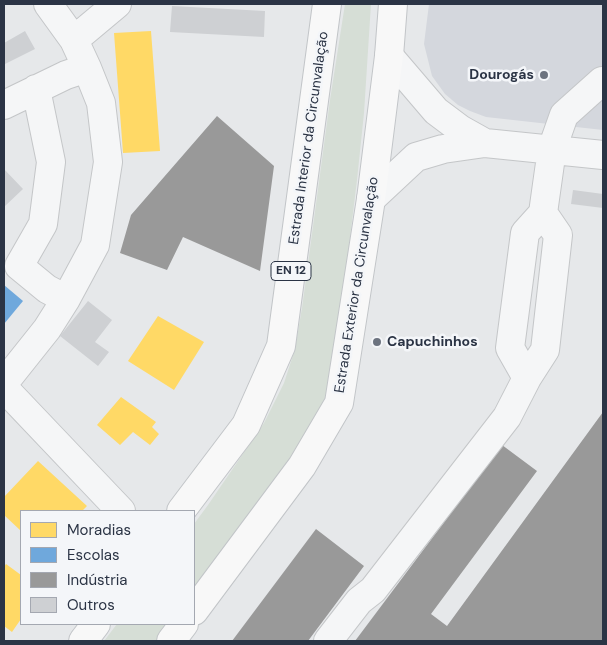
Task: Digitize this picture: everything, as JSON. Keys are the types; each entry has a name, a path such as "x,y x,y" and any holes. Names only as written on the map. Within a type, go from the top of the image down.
{"main road":[{"name":"Estrada Interior da Circunvalação","path":"182,510 246,426 281,346 327,4"},
{"name":"Estrada Exterior da Circunvalação","path":"195,610 302,466 339,403 372,199 393,4"},
{"path":"83,641 95,625"},
{"path":"171,641 183,625"}],"street":[{"path":"4,383 47,329 66,299 95,245 108,162 101,103 74,40 48,4"},
{"path":"74,40 117,4"},
{"path":"388,56 436,111 460,129 485,143"},
{"path":"4,105 66,75 87,68"},
{"path":"328,641 359,600 373,590 507,417 527,378 510,348 525,233 544,213 552,149 564,116 603,81"},
{"path":"36,89 51,162 43,224 19,266 47,289 66,299"},
{"path":"372,199 416,157 443,149 485,143 603,155"},
{"path":"4,388 120,510"}],"shaded area":[{"path":"345,4 371,4 364,113 357,180 336,354 327,394 303,441 195,591 195,523 264,423 284,383 295,349"},
{"path":"429,4 603,4 603,130 486,117 458,105 445,94 432,76 424,44"},
{"path":"116,625 168,625 156,641 104,641"}],"building: Moradias":[{"path":"151,31 160,151 123,153 114,33"},
{"path":"158,316 204,342 174,390 128,361"},
{"path":"121,397 156,422 152,427 159,434 150,445 133,432 120,445 97,425"},
{"path":"38,461 87,506 83,510 20,510 20,530 4,515 4,497"},
{"path":"6,564 20,574 20,620 12,632 4,626 4,567"}],"building: Escolas":[{"path":"4,285 23,301 4,324"}],"building: Indústria":[{"path":"217,116 274,166 260,271 183,237 167,270 120,253 131,215"},
{"path":"603,412 603,641 355,641 502,445 537,471 431,614 447,626"},
{"path":"316,529 364,566 308,641 232,641"}],"building: Outros":[{"path":"172,6 265,11 264,37 170,32"},
{"path":"25,31 35,49 5,64 4,43"},
{"path":"4,169 23,189 4,207"},
{"path":"573,190 603,194 603,208 571,204"},
{"path":"88,301 112,320 95,342 109,352 98,366 60,336"}],"place":[{"name":"Dourogás","path":"544,75"},
{"name":"Capuchinhos","path":"377,342"}]}
